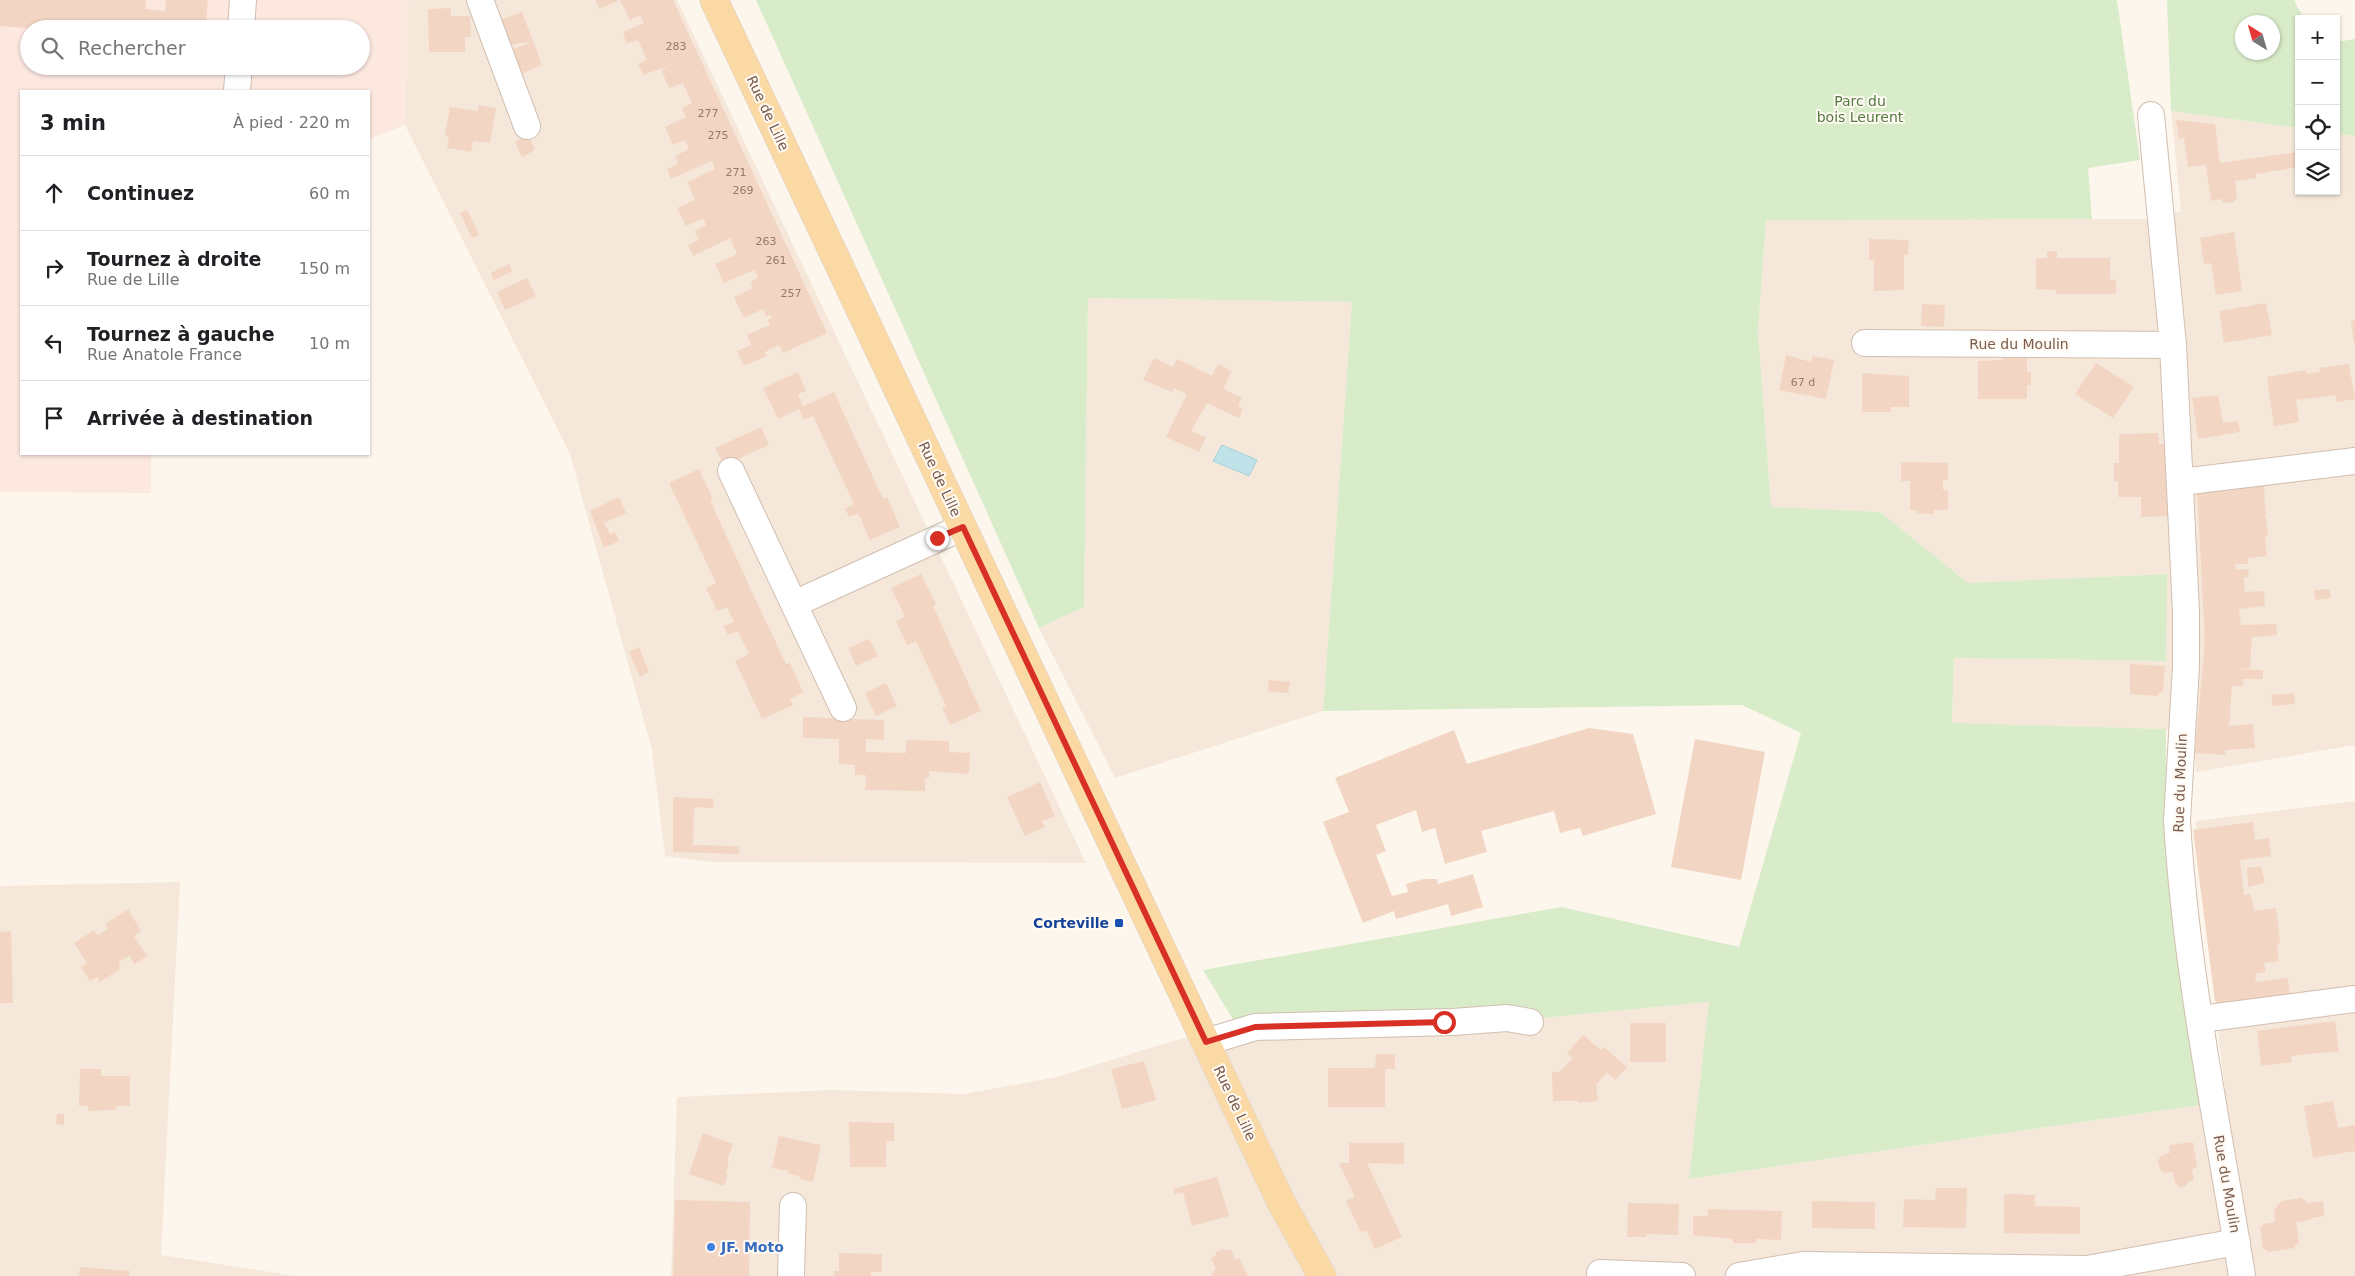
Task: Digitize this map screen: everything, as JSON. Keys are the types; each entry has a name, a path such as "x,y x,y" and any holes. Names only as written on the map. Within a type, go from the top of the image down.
{"main road":[{"name":"Rue de Lille","path":"714,0 1281,1202 1310,1276"},
{"name":"Rue de Lille","path":"1281,1202 1322,1276"}],"street":[{"path":"242,20 244,0"},
{"path":"480,0 527,126"},
{"path":"237,90 238,75"},
{"name":"Rue du Moulin","path":"2151,115 2173,345 2187,635 2177,820 2192,962 2242,1276"},
{"name":"Rue du Moulin","path":"1865,343 2173,345"},
{"path":"2181,482 2355,461"},
{"path":"731,471 843,708"},
{"path":"794,604 963,527"},
{"path":"2201,1019 2355,1000"},
{"path":"1206,1042 1255,1027 1453,1022 1507,1018 1530,1022"},
{"path":"791,1276 793,1206"},
{"path":"1739,1276 1803,1265 2087,1269 2237,1242"},
{"path":"1600,1273 1682,1276"}],"shaded area":[{"path":"0,0 410,0 408,2 405,125 370,139 370,90 20,90 20,455 151,455 151,493 0,492"},
{"path":"410,0 677,0 1086,863 710,862 665,856 652,750 570,454 405,125 408,2"},
{"path":"2171,111 2295,127 2295,195 2340,195 2340,134 2355,136 2355,745 2196,772 2193,727 2166,729 1952,724 1954,658 2165,661 2166,574 1968,583 1880,512 1771,508 1758,331 1766,219 2154,219 2181,211"},
{"path":"1088,298 1352,302 1323,711 1115,778 1039,628 1084,607"},
{"path":"2355,801 2355,1276 671,1276 677,1097 832,1090 964,1094 1057,1077 1169,1042 1237,1026 1447,1027 1709,1002 1690,1179 2226,1101 2195,821"},
{"path":"180,882 161,1255 296,1276 0,1276 0,886"}],"green space":[{"name":"Parc du bois Leurent","path":"756,0 2117,0 2140,160 2088,168 2092,219 1766,220 1758,331 1771,507 1880,512 1968,583 2167,574 2166,661 1954,658 1952,723 2166,729 2166,863 2200,1105 1689,1179 1709,1002 1447,1027 1237,1026 1203,970 1561,907 1739,947 1801,733 1742,705 1323,711 1352,302 1088,298 1084,607 1039,628"},
{"path":"2167,0 2294,0 2302,15 2295,15 2295,127 2171,111"},
{"path":"2355,39 2355,136 2340,134 2340,41"}],"water":[{"path":"1222,445 1257,460 1249,476 1213,461"}],"building":[{"path":"0,0 146,0 145,9 165,11 166,0 208,0 206,20 20,20 20,28 0,26"},
{"path":"595,0 619,0 600,9"},
{"path":"620,0 673,0 827,333 783,353 779,345 765,352 767,356 744,366 737,351 751,345 747,335 770,325 768,320 772,318 770,315 766,316 763,309 744,318 734,297 753,288 750,282 758,278 754,270 724,283 715,264 737,254 730,238 693,256 688,245 699,240 695,231 706,225 703,218 686,226 677,208 695,200 687,182 715,169 712,161 671,179 667,169 678,164 675,156 689,149 685,140 673,145 665,127 686,117 682,108 692,103 683,83 669,88 661,70 671,65 643,75 638,64 647,60 638,40 626,43 623,32 644,23 640,15 630,20"},
{"path":"451,8 451,16 470,16 471,37 465,37 465,52 429,52 428,9"},
{"path":"522,12 533,41 510,45 500,20"},
{"path":"533,41 542,65 521,74 512,50"},
{"path":"479,105 496,108 490,143 473,141 471,152 447,148 449,137 445,136 450,107 478,111"},
{"path":"2176,120 2215,124 2220,163 2295,152 2295,168 2256,174 2256,178 2235,181 2237,198 2233,202 2224,203 2221,199 2211,201 2206,165 2188,167 2184,138 2179,139"},
{"path":"526,130 535,150 522,157 515,142 521,139 518,133"},
{"path":"467,210 479,235 472,238 460,213"},
{"path":"2234,232 2242,291 2216,295 2211,263 2204,264 2200,238"},
{"path":"1869,239 1909,240 1908,255 1904,255 1904,290 1874,291 1874,260 1869,260"},
{"path":"2047,251 2057,251 2057,258 2110,258 2110,279 2116,280 2116,294 2056,294 2057,290 2036,289 2036,258 2047,258"},
{"path":"509,264 512,271 494,280 491,273"},
{"path":"527,278 536,296 505,310 497,292"},
{"path":"2266,303 2272,335 2224,343 2219,311"},
{"path":"1922,304 1945,305 1944,327 1921,326"},
{"path":"2355,320 2355,343 2354,343 2351,321"},
{"path":"2003,354 2027,354 2027,372 2031,372 2031,385 2027,385 2027,399 1978,399 1978,361 2003,360"},
{"path":"1786,355 1811,362 1813,356 1834,360 1826,399 1779,390"},
{"path":"1154,358 1173,367 1177,359 1212,376 1218,364 1232,371 1223,389 1242,398 1238,406 1243,409 1239,418 1207,403 1191,431 1206,437 1199,452 1166,437 1187,394 1174,388 1172,392 1143,380"},
{"path":"2096,363 2134,387 2113,418 2075,394"},
{"path":"2349,364 2355,399 2336,402 2336,395 2296,400 2299,422 2274,426 2267,377 2306,370 2307,374 2320,372 2319,368"},
{"path":"798,372 806,391 798,394 803,406 834,392 883,499 887,497 900,527 870,540 858,513 849,517 845,509 854,504 813,416 804,420 799,409 778,419 763,388"},
{"path":"1862,373 1909,376 1909,407 1890,407 1891,412 1862,412"},
{"path":"2218,395 2223,423 2238,421 2240,432 2198,439 2192,398"},
{"path":"761,427 769,445 724,465 715,448"},
{"path":"2158,433 2159,444 2166,444 2168,516 2141,517 2141,497 2118,497 2118,481 2114,481 2114,463 2119,463 2119,434"},
{"path":"1901,462 1948,463 1948,480 1943,480 1943,490 1948,490 1948,510 1934,510 1934,514 1917,513 1917,510 1910,510 1910,481 1901,481"},
{"path":"699,469 713,499 710,500 753,594 786,664 790,663 803,692 790,699 793,705 762,719 735,661 749,654 738,631 728,635 723,626 734,622 727,607 717,611 706,588 716,583 669,483"},
{"path":"2264,482 2268,536 2265,536 2267,556 2248,558 2248,564 2235,564 2236,570 2248,569 2249,577 2244,578 2245,592 2264,591 2265,606 2239,609 2241,625 2276,624 2277,635 2252,637 2250,668 2235,669 2263,670 2263,679 2243,679 2243,686 2232,686 2229,726 2253,724 2255,748 2225,750 2226,755 2195,753 2205,641 2197,491"},
{"path":"619,497 626,513 604,523 610,534 615,532 619,541 604,548 590,511"},
{"path":"921,574 936,604 933,606 981,711 950,725 942,708 946,706 916,641 907,645 896,621 905,617 891,588"},
{"path":"2330,589 2331,598 2315,600 2314,590"},
{"path":"869,639 878,656 856,666 848,648"},
{"path":"639,647 649,672 640,677 629,652"},
{"path":"2130,664 2165,666 2163,691 2157,696 2130,694"},
{"path":"1269,680 1290,682 1288,693 1268,691"},
{"path":"886,683 897,706 876,716 865,693"},
{"path":"2294,693 2295,704 2273,706 2271,695"},
{"path":"803,717 884,720 884,740 866,739 866,752 906,753 906,740 949,741 949,752 970,753 969,774 929,771 929,778 925,778 925,791 865,790 866,775 855,775 855,765 839,764 839,739 803,738"},
{"path":"1589,728 1633,734 1656,814 1583,836 1580,828 1560,833 1554,811 1481,831 1487,852 1445,864 1435,828 1422,832 1416,810 1376,825 1386,851 1376,855 1392,896 1408,892 1406,884 1424,879 1437,879 1438,884 1473,874 1483,907 1451,916 1448,904 1396,919 1394,911 1363,923 1323,822 1349,812 1335,778 1454,730 1467,764"},
{"path":"1695,739 1765,752 1741,880 1671,867"},
{"path":"1040,782 1055,816 1042,821 1045,827 1025,836 1007,797"},
{"path":"673,797 714,799 713,808 694,807 693,845 739,846 739,854 673,852"},
{"path":"2253,822 2255,840 2269,838 2271,856 2240,860 2244,895 2250,894 2255,911 2276,908 2280,943 2277,944 2279,961 2264,963 2266,972 2255,974 2256,982 2288,978 2290,997 2222,1005 2215,1001 2193,830"},
{"path":"2261,866 2265,883 2248,887 2247,868"},
{"path":"128,909 141,931 134,936 147,956 135,964 129,956 119,962 120,969 100,982 97,977 90,981 81,967 87,963 74,943 94,930 98,935 108,929 105,924"},
{"path":"11,931 13,1003 0,1003 0,932"},
{"path":"2335,1021 2339,1051 2291,1056 2292,1062 2261,1066 2257,1031"},
{"path":"1630,1023 1666,1023 1666,1062 1630,1062"},
{"path":"1583,1035 1601,1050 1604,1047 1627,1067 1615,1080 1607,1073 1596,1085 1598,1101 1578,1103 1578,1101 1553,1101 1552,1072 1559,1072 1573,1058 1567,1053"},
{"path":"1376,1054 1395,1054 1395,1069 1385,1069 1385,1107 1328,1107 1328,1068 1375,1068"},
{"path":"1144,1061 1156,1100 1122,1109 1111,1069"},
{"path":"80,1069 101,1069 101,1076 130,1076 130,1106 116,1106 115,1110 88,1111 88,1106 79,1106"},
{"path":"2333,1101 2338,1128 2355,1125 2355,1151 2313,1158 2304,1106"},
{"path":"57,1114 64,1114 64,1125 56,1124"},
{"path":"849,1122 894,1123 894,1141 886,1141 886,1167 850,1167"},
{"path":"703,1133 733,1144 727,1161 729,1162 726,1173 728,1174 724,1186 689,1174"},
{"path":"779,1136 821,1145 813,1182 799,1179 800,1176 788,1174 789,1171 772,1168"},
{"path":"2193,1142 2197,1168 2192,1169 2194,1180 2188,1182 2185,1187 2180,1187 2175,1183 2173,1172 2165,1173 2160,1169 2158,1160 2162,1155 2170,1153 2169,1145"},
{"path":"1349,1143 1404,1143 1404,1164 1367,1163 1402,1237 1375,1249 1366,1230 1361,1233 1346,1201 1355,1197 1339,1163 1349,1163"},
{"path":"1217,1177 1229,1216 1192,1226 1183,1192 1175,1194 1173,1189"},
{"path":"1936,1188 1967,1188 1966,1228 1903,1227 1904,1199 1935,1200"},
{"path":"2004,1194 2035,1195 2035,1206 2080,1207 2080,1234 2004,1233"},
{"path":"2301,1198 2308,1203 2323,1201 2324,1216 2296,1222 2299,1241 2294,1248 2268,1252 2263,1248 2260,1228 2263,1224 2275,1222 2274,1210 2282,1201"},
{"path":"675,1200 750,1202 749,1276 673,1276"},
{"path":"1812,1201 1875,1202 1875,1229 1812,1228"},
{"path":"1628,1203 1679,1204 1678,1235 1646,1234 1646,1237 1627,1237"},
{"path":"1708,1209 1782,1211 1781,1240 1756,1239 1756,1243 1733,1243 1733,1239 1693,1235 1693,1216 1708,1216"},
{"path":"1224,1249 1227,1251 1231,1249 1235,1259 1239,1258 1248,1276 1211,1276 1216,1268 1211,1258 1215,1256 1217,1251"},
{"path":"839,1253 882,1254 882,1272 871,1272 871,1276 834,1276 834,1271 839,1271"},
{"path":"80,1267 130,1271 129,1276 79,1276"}],"place":[{"name":"Corteville","path":"1119,923"},
{"name":"JF. Moto","path":"711,1247"}],"route":[{"path":"937,538 963,527 1206,1042 1255,1027 1444,1022"}]}
